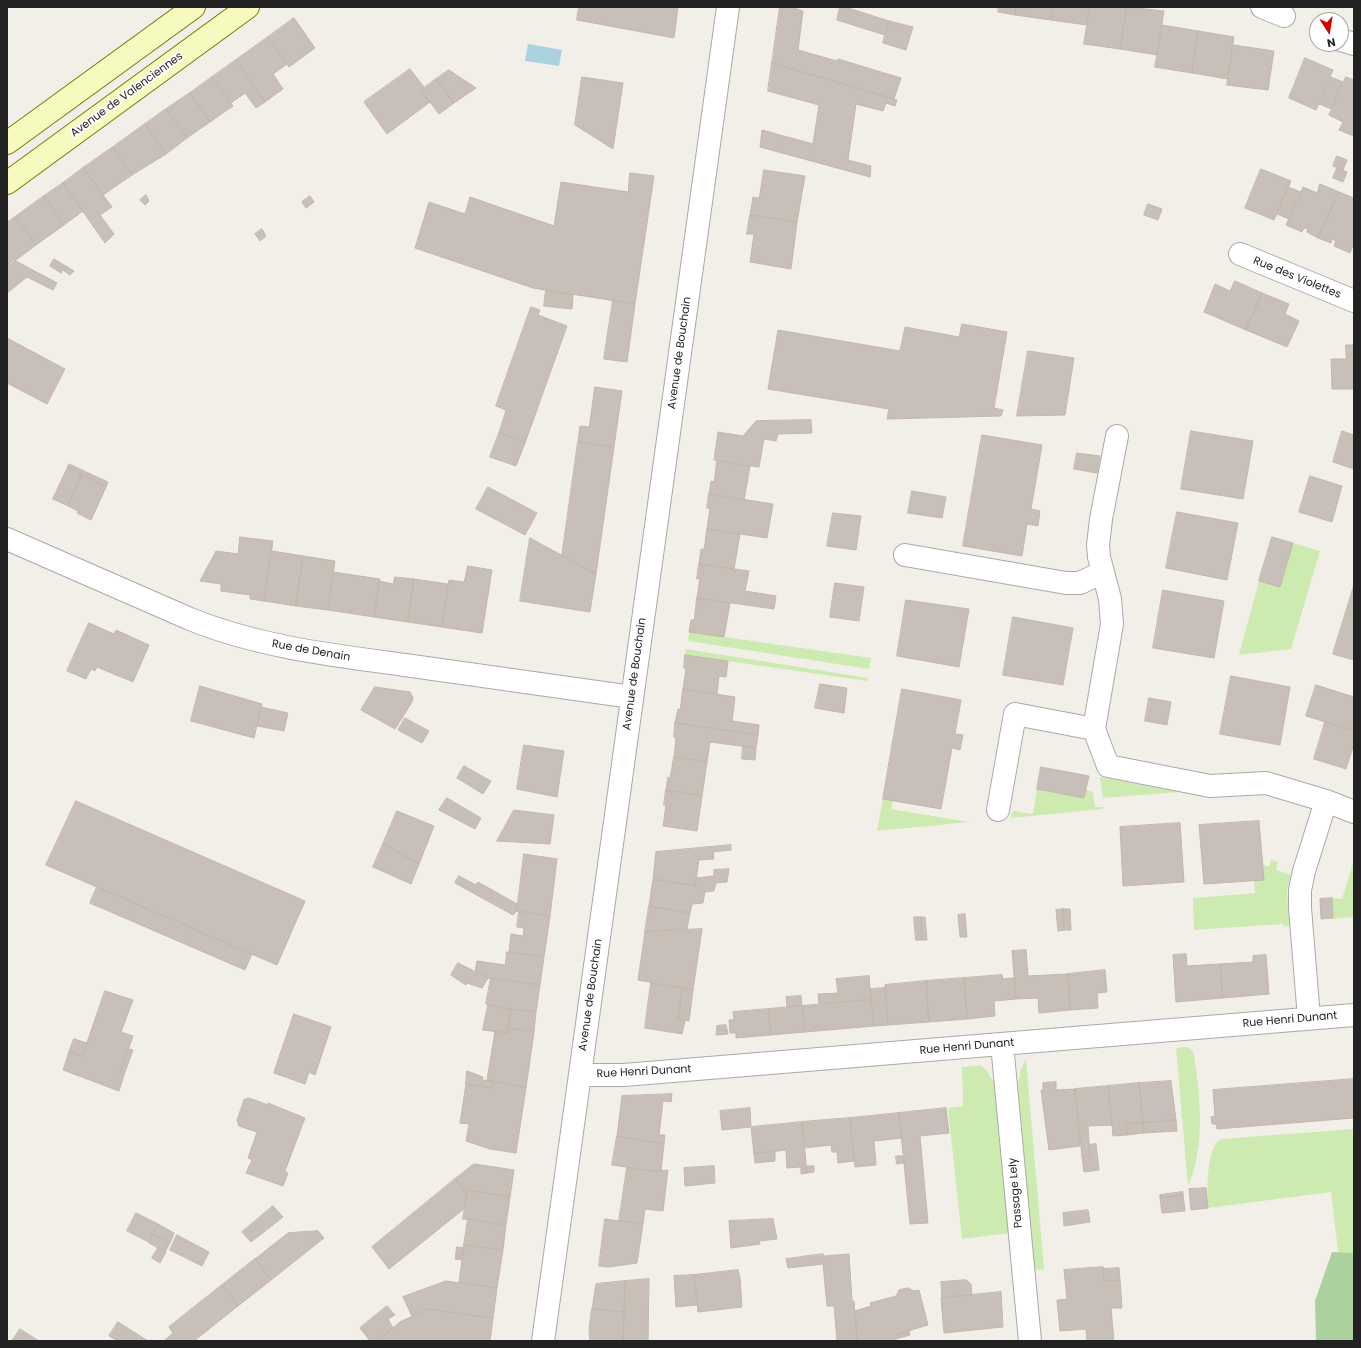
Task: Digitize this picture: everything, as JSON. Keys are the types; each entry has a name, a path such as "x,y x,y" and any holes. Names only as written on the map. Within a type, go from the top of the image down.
{"main road":[{"name":"Avenue de Valenciennes","path":"7,183 248,7"},
{"path":"7,143 192,9 194,22 193,28 185,38 87,107 52,150"}],"street":[{"name":"Avenue de Bouchain","path":"543,1341 728,7"},
{"path":"1262,7 1284,16"},
{"name":"Rue des Violettes","path":"1240,254 1354,301"},
{"path":"1117,436 1101,519 1098,545 1102,572 1110,599 1112,624 1094,729 1108,766 1210,786 1266,783 1354,812"},
{"name":"Rue de Denain","path":"7,539 201,624 264,643 321,654 632,696"},
{"path":"905,555 1066,583 1080,583 1102,572"},
{"path":"998,810 1015,714 1094,729"},
{"path":"1308,1018 1300,890 1304,870 1326,802"},
{"name":"Rue Henri Dunant","path":"580,1075 624,1075 1354,1014"},
{"name":"Passage Lely","path":"1002,1044 1030,1341"}],"green space":[{"path":"1293,543 1320,551 1291,649 1239,655 1259,581 1280,587"},
{"path":"689,632 871,658 869,669 688,641"},
{"path":"686,649 868,678 867,681 685,655"},
{"path":"1100,777 1179,792 1103,798"},
{"path":"1037,789 1084,798 1086,790 1093,792 1095,807 1103,807 1103,809 1011,818 1013,811 1033,814"},
{"path":"883,799 893,801 891,809 969,822 877,831"},
{"path":"1271,860 1278,862 1276,870 1291,875 1287,890 1290,926 1284,927 1283,924 1194,930 1193,898 1255,893 1254,880 1263,864 1269,867"},
{"path":"1354,860 1354,917 1333,919 1332,898 1342,899"},
{"path":"1187,1047 1191,1049 1194,1054 1200,1121 1194,1171 1188,1186 1176,1048"},
{"path":"1026,1059 1044,1269 1034,1270 1018,1084 1021,1069"},
{"path":"981,1065 995,1084 1009,1233 962,1239 948,1108 963,1106 962,1067"},
{"path":"1354,1129 1354,1341 1349,1341 1331,1192 1208,1208 1208,1170 1212,1151 1216,1143 1221,1139"},
{"path":"1332,1252 1354,1253 1354,1341 1316,1341 1315,1301"}],"water":[{"path":"528,44 562,50 559,66 525,61"}],"building":[{"path":"579,7 678,7 674,38 577,20"},
{"path":"780,7 791,7 803,11 798,50 837,61 838,59 901,78 894,99 772,63"},
{"path":"840,7 845,7 889,21 885,35 837,20"},
{"path":"999,7 1016,7 1015,15 998,12"},
{"path":"1016,7 1053,7 1051,20 1015,15"},
{"path":"1053,7 1090,7 1087,25 1051,20"},
{"path":"1090,7 1127,7 1120,49 1084,44"},
{"path":"1127,7 1164,11 1157,55 1120,49"},
{"path":"294,18 315,48 289,67 268,37"},
{"path":"889,21 913,27 906,50 883,43"},
{"path":"1162,25 1198,31 1192,73 1155,67"},
{"path":"1198,31 1234,37 1228,79 1192,73"},
{"path":"268,37 287,64 273,74 283,89 265,102 236,60"},
{"path":"1233,45 1274,51 1268,90 1227,85"},
{"path":"1305,58 1333,70 1316,110 1289,98"},
{"path":"236,60 265,102 256,108 245,93 231,103 212,77"},
{"path":"772,63 897,100 895,106 886,103 883,111 856,104 848,160 871,166 870,177 760,147 762,130 813,144 819,105 768,91"},
{"path":"410,69 424,87 421,90 430,102 387,134 364,102"},
{"path":"449,70 476,88 454,103 436,79"},
{"path":"212,77 233,106 210,122 190,93"},
{"path":"582,77 623,83 613,149 575,125"},
{"path":"1331,77 1343,82 1332,109 1319,104"},
{"path":"1346,77 1354,80 1354,136 1339,130 1343,122 1329,115"},
{"path":"436,79 454,103 439,114 421,90"},
{"path":"190,93 210,122 187,138 166,109"},
{"path":"166,109 187,138 166,154 145,124"},
{"path":"145,124 166,154 132,175 113,147"},
{"path":"113,147 132,175 103,195 83,168"},
{"path":"1337,156 1347,160 1343,170 1333,166"},
{"path":"83,168 112,207 100,215 114,234 105,243 63,183"},
{"path":"1337,168 1347,172 1343,182 1333,178"},
{"path":"1261,169 1291,181 1274,220 1245,208"},
{"path":"764,170 805,176 797,222 750,215 753,197 759,198"},
{"path":"630,173 654,176 635,304 533,288 415,248 429,202 465,214 470,197 554,226 561,182 628,192"},
{"path":"63,183 83,211 64,225 44,196"},
{"path":"1320,184 1339,192 1318,238 1307,232 1308,229 1304,228 1302,232 1286,225 1303,187 1317,193"},
{"path":"1288,187 1301,192 1289,219 1277,214"},
{"path":"1339,192 1354,198 1354,243 1350,253 1334,246 1336,241 1332,239 1331,243 1318,238"},
{"path":"146,195 149,201 145,205 140,200"},
{"path":"44,196 64,225 36,245 15,217"},
{"path":"310,196 314,202 306,208 302,202"},
{"path":"1148,204 1162,209 1158,220 1144,215"},
{"path":"750,215 797,222 791,269 750,262 754,234 747,234"},
{"path":"15,217 36,245 7,267 7,223"},
{"path":"262,229 266,236 260,241 255,234"},
{"path":"54,259 74,271 70,275 63,270 61,273 50,266"},
{"path":"14,260 57,283 53,290 27,277 7,293 7,266"},
{"path":"1235,281 1262,293 1246,330 1204,312 1215,284 1230,291"},
{"path":"546,290 573,295 572,309 544,306"},
{"path":"1262,293 1289,304 1285,314 1299,321 1287,347 1246,330"},
{"path":"613,300 635,304 627,362 604,359"},
{"path":"531,307 540,310 538,315 567,326 525,443 499,433 506,410 496,406"},
{"path":"962,324 1007,332 994,408 1003,410 1001,416 887,419 889,409 768,389 778,330 900,351 905,327 959,337"},
{"path":"7,338 65,369 47,404 7,383"},
{"path":"1346,345 1354,345 1354,389 1332,389 1331,359 1346,359"},
{"path":"1028,351 1074,358 1065,415 1017,416"},
{"path":"595,387 622,391 614,447 578,442 580,426 589,427"},
{"path":"811,420 812,433 778,434 776,441 764,439 759,467 714,460 718,432 743,436 756,421"},
{"path":"1191,431 1253,441 1243,499 1181,489"},
{"path":"1342,431 1354,435 1354,469 1333,462"},
{"path":"499,433 525,443 516,466 490,457"},
{"path":"982,435 1042,445 1031,509 1040,511 1038,526 1027,524 1022,556 963,546"},
{"path":"578,442 614,447 596,574 562,556"},
{"path":"1077,453 1100,456 1097,473 1074,469"},
{"path":"717,461 750,466 744,500 709,494 711,481 714,482"},
{"path":"69,464 108,482 106,487 68,467"},
{"path":"68,467 82,474 68,506 53,499"},
{"path":"82,474 106,487 91,520 77,513 78,511 68,506"},
{"path":"1310,476 1342,486 1332,522 1299,512"},
{"path":"488,487 537,513 525,535 476,509"},
{"path":"912,491 946,497 942,518 908,513"},
{"path":"709,494 773,504 767,538 707,529 710,508 707,508"},
{"path":"1177,512 1238,523 1227,580 1166,568"},
{"path":"833,513 861,516 856,550 827,546"},
{"path":"707,529 740,534 734,569 699,564 701,549 704,549"},
{"path":"240,537 273,541 264,601 250,599 250,595 221,591 221,584 200,581 216,551 238,554"},
{"path":"1272,537 1293,543 1280,587 1259,581"},
{"path":"530,538 596,574 590,612 520,601"},
{"path":"272,551 303,556 296,606 264,601"},
{"path":"303,556 335,561 328,610 296,606"},
{"path":"699,564 749,571 745,591 776,596 774,609 697,598 700,578 697,579"},
{"path":"468,566 492,570 482,633 442,627 449,580 464,582"},
{"path":"333,572 380,579 374,617 328,610"},
{"path":"395,577 414,579 408,622 374,617 379,581 393,584"},
{"path":"414,579 448,584 442,627 408,622"},
{"path":"835,583 864,587 859,621 830,617"},
{"path":"1354,585 1354,660 1333,654"},
{"path":"1163,590 1224,601 1214,658 1153,648"},
{"path":"697,598 730,603 724,637 689,632 691,620 694,620"},
{"path":"906,600 969,609 959,667 897,656"},
{"path":"1013,617 1073,628 1063,685 1003,675"},
{"path":"89,623 114,634 116,630 149,645 133,682 97,667 95,671 91,669 86,679 67,671"},
{"path":"685,655 728,661 726,677 719,676 717,694 683,689 686,669 684,668"},
{"path":"1231,676 1290,687 1280,745 1220,734"},
{"path":"820,684 847,688 844,713 815,708"},
{"path":"1316,685 1354,697 1354,731 1306,716"},
{"path":"200,686 262,704 254,738 191,721"},
{"path":"375,687 410,692 413,698 395,729 361,710"},
{"path":"683,689 735,697 732,721 759,725 758,735 675,723 678,709 680,709"},
{"path":"902,689 961,700 955,734 963,735 960,750 952,748 941,809 883,799"},
{"path":"1149,698 1171,702 1167,725 1145,721"},
{"path":"261,707 288,713 284,731 257,726"},
{"path":"405,718 429,731 422,743 398,730"},
{"path":"1325,722 1354,731 1354,744 1346,769 1314,759"},
{"path":"675,723 758,735 756,748 710,742 707,762 674,757 676,738 674,737"},
{"path":"524,745 564,751 557,797 517,789"},
{"path":"743,746 756,748 755,760 742,759"},
{"path":"674,757 707,762 702,796 666,790"},
{"path":"464,766 491,781 483,794 457,778"},
{"path":"1041,767 1089,776 1084,798 1037,789"},
{"path":"666,790 702,796 697,831 663,826 666,805 664,805"},
{"path":"447,798 481,818 475,829 439,810"},
{"path":"76,801 305,901 277,965 46,865"},
{"path":"514,810 554,815 550,844 497,841"},
{"path":"397,811 434,826 419,864 383,844"},
{"path":"1259,821 1264,880 1204,884 1199,825"},
{"path":"1180,823 1184,882 1123,886 1120,827"},
{"path":"383,844 419,864 411,884 373,867"},
{"path":"731,845 731,850 713,852 714,859 699,860 695,886 653,879 656,852"},
{"path":"524,854 557,859 550,916 517,911"},
{"path":"729,869 727,882 716,883 714,891 705,892 703,903 692,904 690,913 649,906 653,879 695,886 696,878 714,876 714,870"},
{"path":"459,876 476,885 478,882 517,904 517,911 513,915 455,883"},
{"path":"97,887 252,954 245,970 90,903"},
{"path":"1332,898 1333,918 1321,919 1320,899"},
{"path":"649,906 690,913 687,929 645,932"},
{"path":"1063,909 1064,930 1058,931 1056,910"},
{"path":"1063,909 1070,909 1071,930 1064,930"},
{"path":"519,911 550,916 544,957 509,952 511,934 523,936 524,928 517,927"},
{"path":"965,914 967,937 960,937 958,915"},
{"path":"914,917 921,917 922,940 916,940"},
{"path":"921,917 925,917 927,940 922,940"},
{"path":"702,929 693,990 638,980 645,932"},
{"path":"1026,950 1028,976 1068,974 1070,1010 1039,1013 1038,998 1016,999 1012,951"},
{"path":"507,952 544,957 540,985 488,978 475,972 477,961 505,965"},
{"path":"1186,954 1187,966 1220,964 1223,998 1176,1002 1173,955"},
{"path":"1266,955 1269,994 1223,998 1220,964 1253,962 1253,956"},
{"path":"458,963 488,978 482,988 467,983 466,985 451,975"},
{"path":"1105,970 1107,992 1097,993 1098,1008 1070,1010 1068,974"},
{"path":"1002,975 1003,979 1014,978 1016,999 994,1001 995,1016 967,1019 964,978"},
{"path":"869,976 871,1000 819,1004 818,994 838,993 836,979"},
{"path":"491,978 540,985 536,1012 494,1007 486,1004"},
{"path":"964,978 967,1019 929,1022 926,981"},
{"path":"926,981 929,1022 888,1025 885,985"},
{"path":"651,983 683,988 678,1019 685,1021 682,1034 645,1028"},
{"path":"683,988 693,990 689,1021 678,1019"},
{"path":"885,988 888,1025 874,1026 870,989"},
{"path":"105,991 133,1000 121,1032 133,1036 120,1073 124,1075 119,1091 63,1070 69,1052 82,1056"},
{"path":"801,996 802,1006 787,1007 786,997"},
{"path":"871,1000 874,1026 805,1032 802,1006"},
{"path":"488,1005 511,1009 508,1033 483,1030"},
{"path":"802,1006 805,1032 771,1035 768,1009"},
{"path":"511,1009 536,1012 534,1032 508,1028"},
{"path":"768,1009 771,1035 736,1038 736,1033 730,1033 729,1020 734,1020 733,1012"},
{"path":"294,1014 331,1027 315,1075 309,1072 305,1084 274,1073"},
{"path":"726,1025 728,1034 716,1035 717,1026"},
{"path":"508,1028 534,1032 526,1088 487,1080 495,1031 508,1033"},
{"path":"74,1039 87,1043 82,1056 69,1052"},
{"path":"129,1049 133,1050 124,1075 120,1073"},
{"path":"467,1071 483,1077 482,1080 493,1081 492,1088 466,1084"},
{"path":"1354,1079 1354,1118 1217,1129 1216,1124 1212,1124 1211,1117 1215,1116 1213,1090"},
{"path":"493,1081 526,1088 516,1153 490,1149 466,1141 469,1124 460,1123 466,1084 492,1088"},
{"path":"1171,1081 1176,1120 1143,1123 1139,1083"},
{"path":"1056,1082 1056,1090 1075,1089 1080,1146 1049,1150 1041,1090 1043,1091 1043,1083"},
{"path":"1139,1083 1143,1123 1126,1124 1127,1135 1113,1136 1108,1086"},
{"path":"1108,1086 1112,1125 1088,1126 1090,1156 1082,1157 1075,1089"},
{"path":"672,1094 671,1102 663,1101 659,1135 665,1135 664,1144 617,1136 622,1096"},
{"path":"249,1098 268,1105 268,1103 305,1118 285,1171 288,1173 283,1186 246,1173 252,1160 248,1158 257,1132 239,1126 237,1120 244,1100"},
{"path":"750,1108 751,1127 722,1130 720,1111"},
{"path":"946,1108 949,1133 920,1136 928,1223 910,1224 899,1113"},
{"path":"899,1113 902,1138 874,1141 876,1165 855,1167 850,1118"},
{"path":"850,1118 854,1161 838,1163 837,1152 832,1152 831,1145 804,1148 802,1122"},
{"path":"1176,1120 1177,1131 1144,1133 1143,1123"},
{"path":"802,1122 807,1173 801,1174 801,1167 787,1168 786,1150 754,1154 751,1127"},
{"path":"1143,1123 1144,1133 1127,1135 1126,1124"},
{"path":"617,1136 664,1144 661,1171 612,1165"},
{"path":"1096,1144 1099,1170 1084,1172 1082,1157 1090,1156 1089,1145"},
{"path":"775,1151 775,1161 755,1163 754,1154"},
{"path":"896,1156 904,1156 904,1163 897,1164"},
{"path":"474,1164 514,1170 510,1197 468,1190 467,1194 455,1179"},
{"path":"714,1166 715,1183 685,1186 684,1168"},
{"path":"806,1166 814,1166 814,1172 807,1173"},
{"path":"627,1168 653,1171 668,1170 663,1211 645,1209 643,1224 619,1221"},
{"path":"455,1179 467,1194 465,1208 389,1269 372,1247"},
{"path":"1206,1188 1208,1208 1191,1210 1189,1189"},
{"path":"468,1190 510,1197 506,1225 463,1219"},
{"path":"1183,1192 1183,1195 1160,1198 1160,1195"},
{"path":"1183,1195 1185,1211 1162,1213 1160,1198"},
{"path":"273,1206 283,1217 251,1242 242,1232"},
{"path":"1088,1210 1090,1222 1064,1226 1063,1213"},
{"path":"136,1213 158,1224 149,1242 127,1231"},
{"path":"468,1219 506,1225 503,1250 464,1245"},
{"path":"605,1219 643,1224 637,1263 609,1267 599,1266"},
{"path":"773,1219 777,1239 759,1241 760,1244 731,1248 729,1221"},
{"path":"158,1224 174,1233 170,1243 153,1234"},
{"path":"318,1231 324,1238 271,1280 255,1259 288,1233"},
{"path":"153,1234 170,1243 165,1252 149,1243"},
{"path":"177,1235 209,1252 202,1266 170,1250"},
{"path":"464,1245 503,1250 497,1288 459,1282 462,1260 455,1259 456,1254 463,1255"},
{"path":"457,1247 464,1248 463,1255 456,1254"},
{"path":"158,1248 166,1252 160,1263 152,1258"},
{"path":"823,1254 824,1256 849,1254 852,1301 854,1301 857,1341 837,1341 834,1306 827,1306 823,1264 788,1268 786,1259"},
{"path":"255,1259 271,1280 238,1306 222,1285"},
{"path":"1103,1267 1104,1281 1120,1280 1122,1308 1111,1308 1114,1341 1087,1341 1086,1329 1060,1331 1057,1300 1067,1299 1064,1270"},
{"path":"1119,1268 1120,1280 1104,1281 1103,1269"},
{"path":"738,1270 742,1307 698,1312 694,1275"},
{"path":"694,1275 697,1305 676,1307 674,1276"},
{"path":"649,1279 648,1341 623,1341 625,1281"},
{"path":"966,1280 971,1284 972,1295 942,1298 941,1282"},
{"path":"446,1281 497,1288 493,1318 428,1309 412,1316 403,1297"},
{"path":"625,1281 624,1312 592,1309 596,1284"},
{"path":"222,1285 238,1306 194,1341 164,1341 173,1333 169,1327"},
{"path":"908,1288 914,1291 919,1290 928,1325 898,1334 899,1338 889,1341 857,1341 855,1311 871,1306 870,1303 896,1296 899,1290"},
{"path":"1001,1292 1003,1327 944,1333 941,1298"},
{"path":"387,1306 395,1315 388,1319 393,1328 377,1341 370,1341 360,1328"},
{"path":"428,1309 493,1318 490,1341 377,1341 400,1322"},
{"path":"592,1309 624,1312 623,1341 590,1341 589,1331"},
{"path":"118,1322 148,1341 118,1341 109,1336"},
{"path":"20,1329 39,1341 12,1341"},
{"path":"909,1331 910,1335 899,1338 898,1334"}]}
